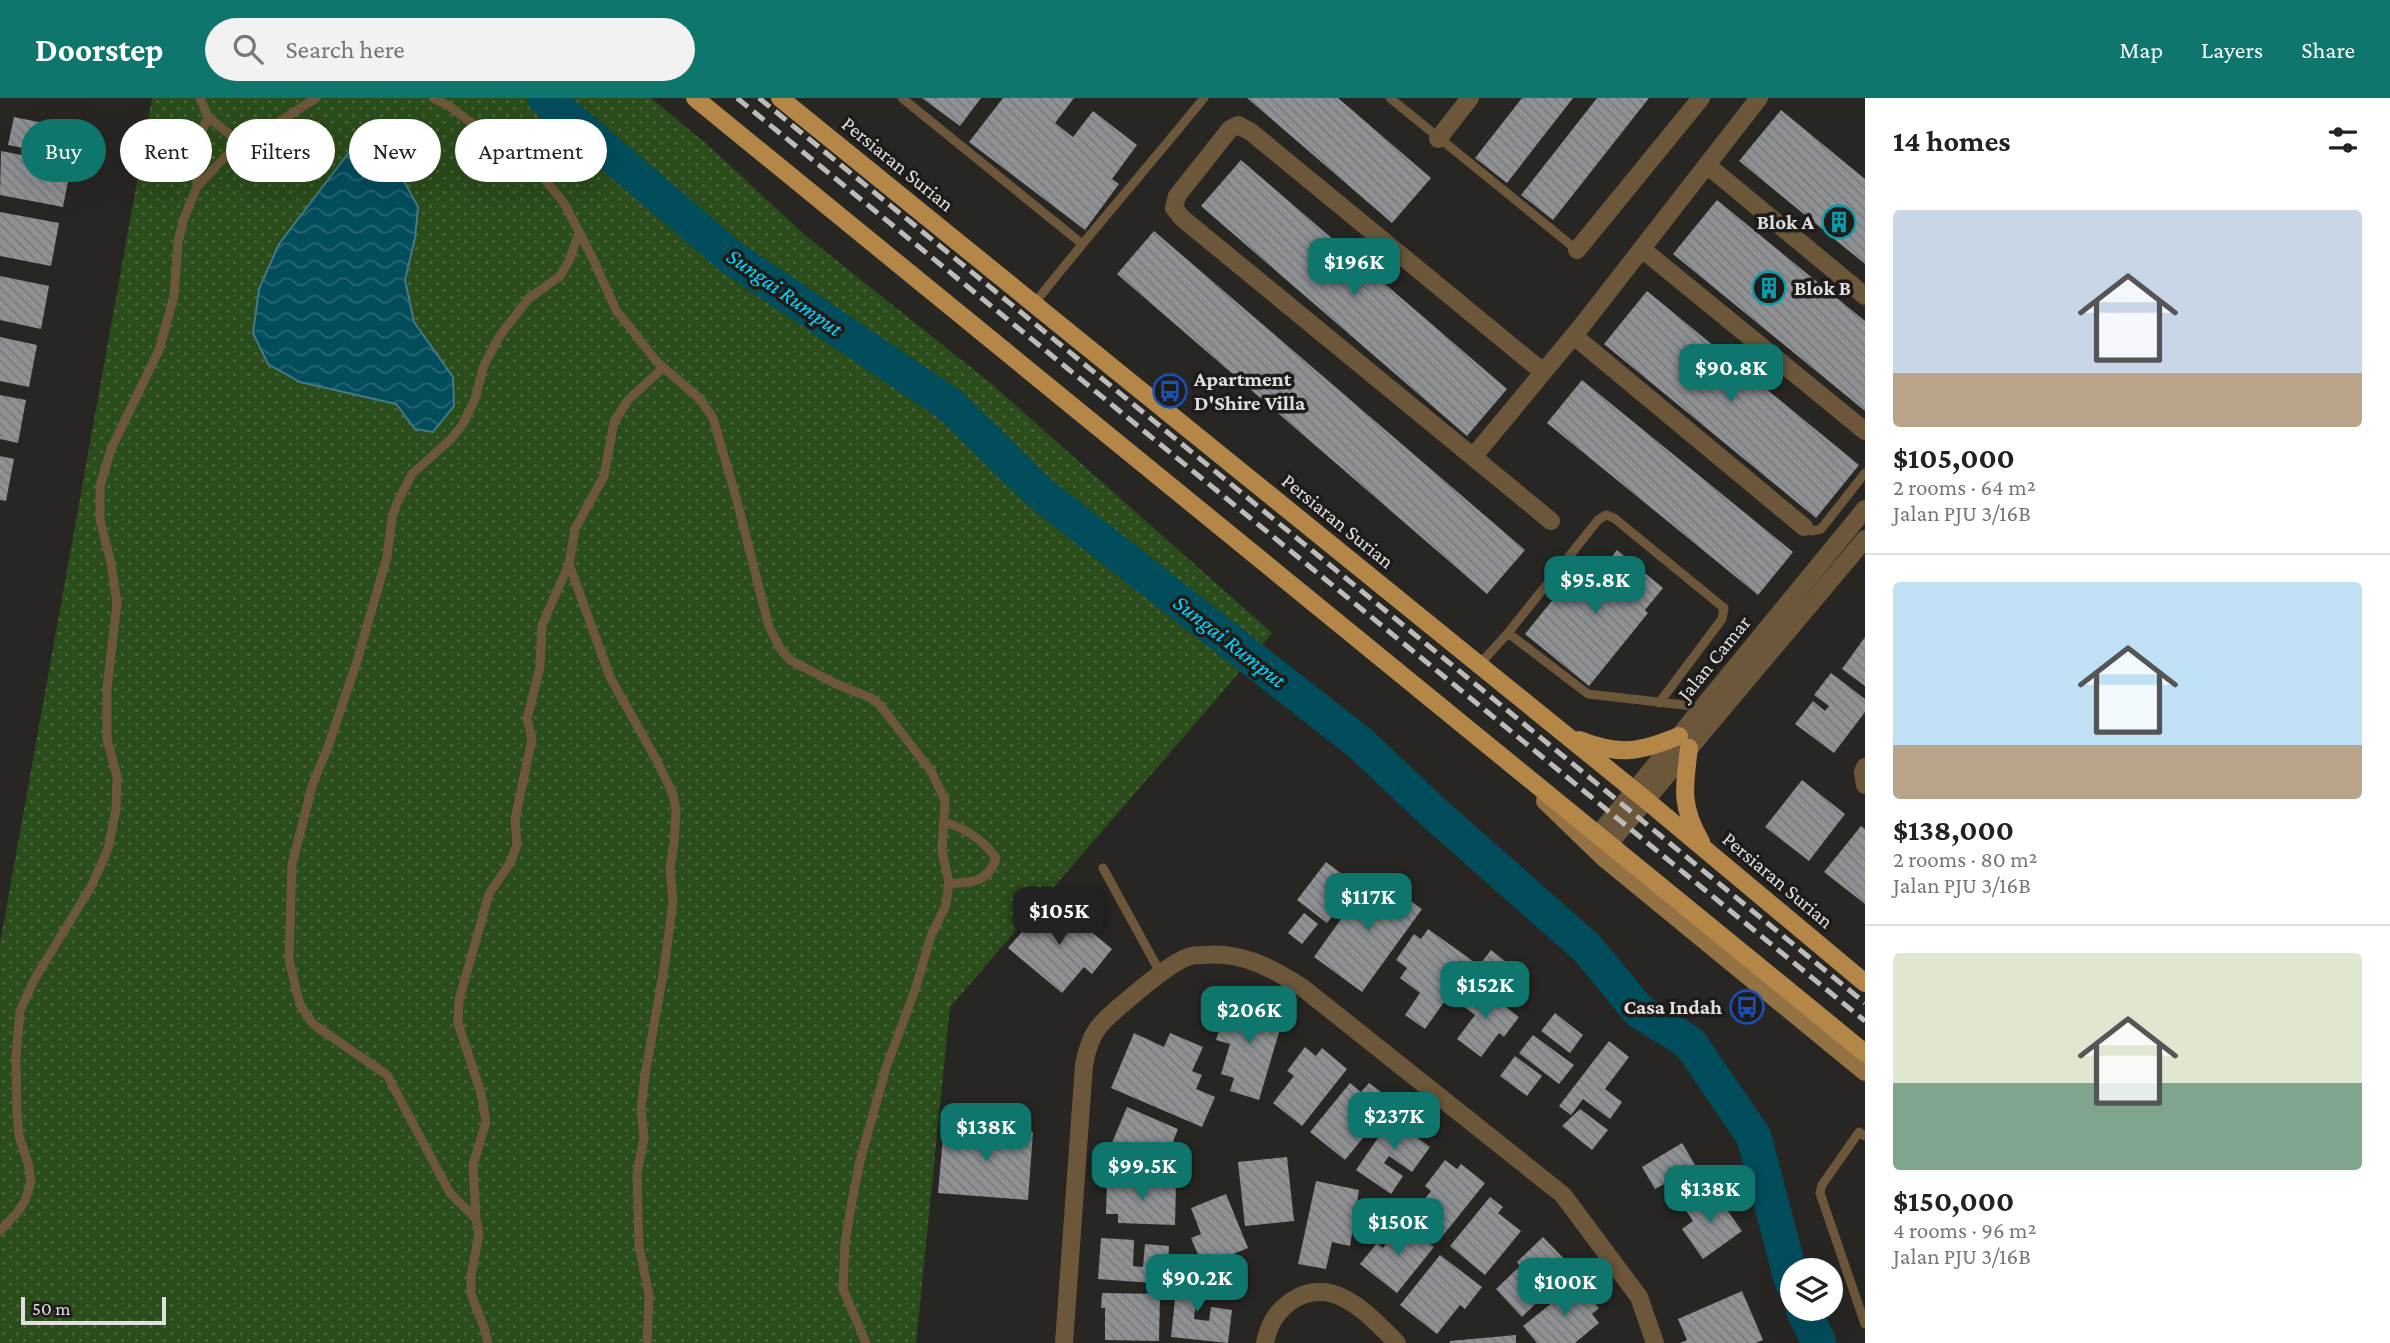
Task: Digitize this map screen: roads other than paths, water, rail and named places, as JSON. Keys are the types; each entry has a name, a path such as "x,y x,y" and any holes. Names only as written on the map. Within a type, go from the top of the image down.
{"main road":[{"path":"695,98 1865,1053"},
{"name":"Persiaran Surian","path":"780,98 1704,848 1865,983"},
{"path":"1563,733 1602,749 1633,751 1684,742 1684,793 1692,826 1704,848"},
{"path":"1489,746 1604,858 1865,1072"}],"street":[{"path":"1438,139 1470,98"},
{"path":"1577,250 1701,98"},
{"path":"1473,457 1574,335 1759,98"},
{"path":"1543,372 1251,132 1238,125 1230,129 1177,196 1174,208 1192,227 1551,521"},
{"path":"1707,165 1865,296"},
{"path":"1642,249 1865,431"},
{"path":"1574,335 1804,527"},
{"name":"Jalan Camar","path":"1684,742 1703,708 1865,509"},
{"name":"Jalan Camar","path":"1603,840 1684,742 1865,539"},
{"path":"1865,767 1865,785"},
{"path":"1064,1343 1087,1046 1096,1027 1161,974 1187,957 1219,954 1252,960 1278,971 1303,988 1563,1195 1639,1297 1655,1343"},
{"path":"1265,1343 1268,1327 1279,1310 1300,1295 1314,1291 1328,1292 1366,1311 1397,1343"}],"lane":[{"path":"200,98 208,117 226,131"},
{"path":"283,119 316,98"},
{"path":"433,98 449,106 541,175 564,203 616,310 663,368 700,399 713,418 769,627 780,648 790,660 871,698 880,705 931,771 944,800 942,851 948,883 946,905 931,936 915,990 886,1068 860,1161 845,1243 843,1289 866,1343"},
{"path":"902,98 1082,243"},
{"path":"1034,304 1204,98"},
{"path":"1390,98 1577,250"},
{"path":"197,187 197,142 208,117"},
{"path":"0,1231 25,1201 31,1182 19,1136 17,1112 16,1057 20,1011 34,980 92,885 108,849 116,809 117,777 107,739 107,688 117,603 111,563 100,520 100,486 111,449 159,349 174,296 178,242 183,221 197,187 226,157"},
{"path":"476,1219 450,1193 387,1075 313,1024 300,1005 289,960 292,864 313,783 357,661 387,557 392,518 397,503 412,474 451,439 463,424 475,399 484,365 499,337 528,299 560,276 569,261 579,233"},
{"path":"488,1343 471,1294 471,1276 479,1234 473,1164 486,1122 481,1093 458,1023 459,999 489,894 510,863 517,845 515,819 532,739 527,719 540,667 542,625 569,564 575,529 604,476 614,422 628,400 663,368"},
{"path":"1804,527 1812,531 1821,529 1865,473"},
{"path":"1479,665 1508,633 1598,520 1606,515 1614,518 1724,608 1722,619 1659,703"},
{"path":"569,564 610,677 657,761 673,794 676,811 670,867 673,902 645,1075 641,1110 644,1138 637,1173 639,1246 649,1295 647,1343"},
{"path":"1508,633 1588,694 1703,708"},
{"path":"944,822 961,827 996,858 993,867 984,877 961,884 948,883"},
{"path":"1103,868 1161,974"},
{"path":"1865,1136 1859,1132 1822,1185 1821,1193 1865,1324"}],"water":[{"path":"349,152 349,182 405,182 418,207 415,238 405,280 414,322 453,377 454,406 433,432 415,429 396,404 300,382 268,364 253,333 259,289 279,244 326,182 335,182 335,171"}],"waterway":[{"name":"Sungai Rumput","path":"545,98 731,257 949,404 1040,493 1360,743 1433,812 1588,949 1639,1011 1690,1043 1754,1137 1786,1258"},
{"name":"Sungai Rumput","path":"1809,1321 1819,1343"}],"railway":[{"path":"737,98 1865,1021"},
{"path":"759,98 1865,1003"}],"place":[{"name":"Blok A","path":"1839,222"},
{"name":"Blok B","path":"1769,288"},
{"name":"Apartment D'Shire Villa","path":"1170,391"},
{"name":"Casa Indah","path":"1747,1007"}]}
